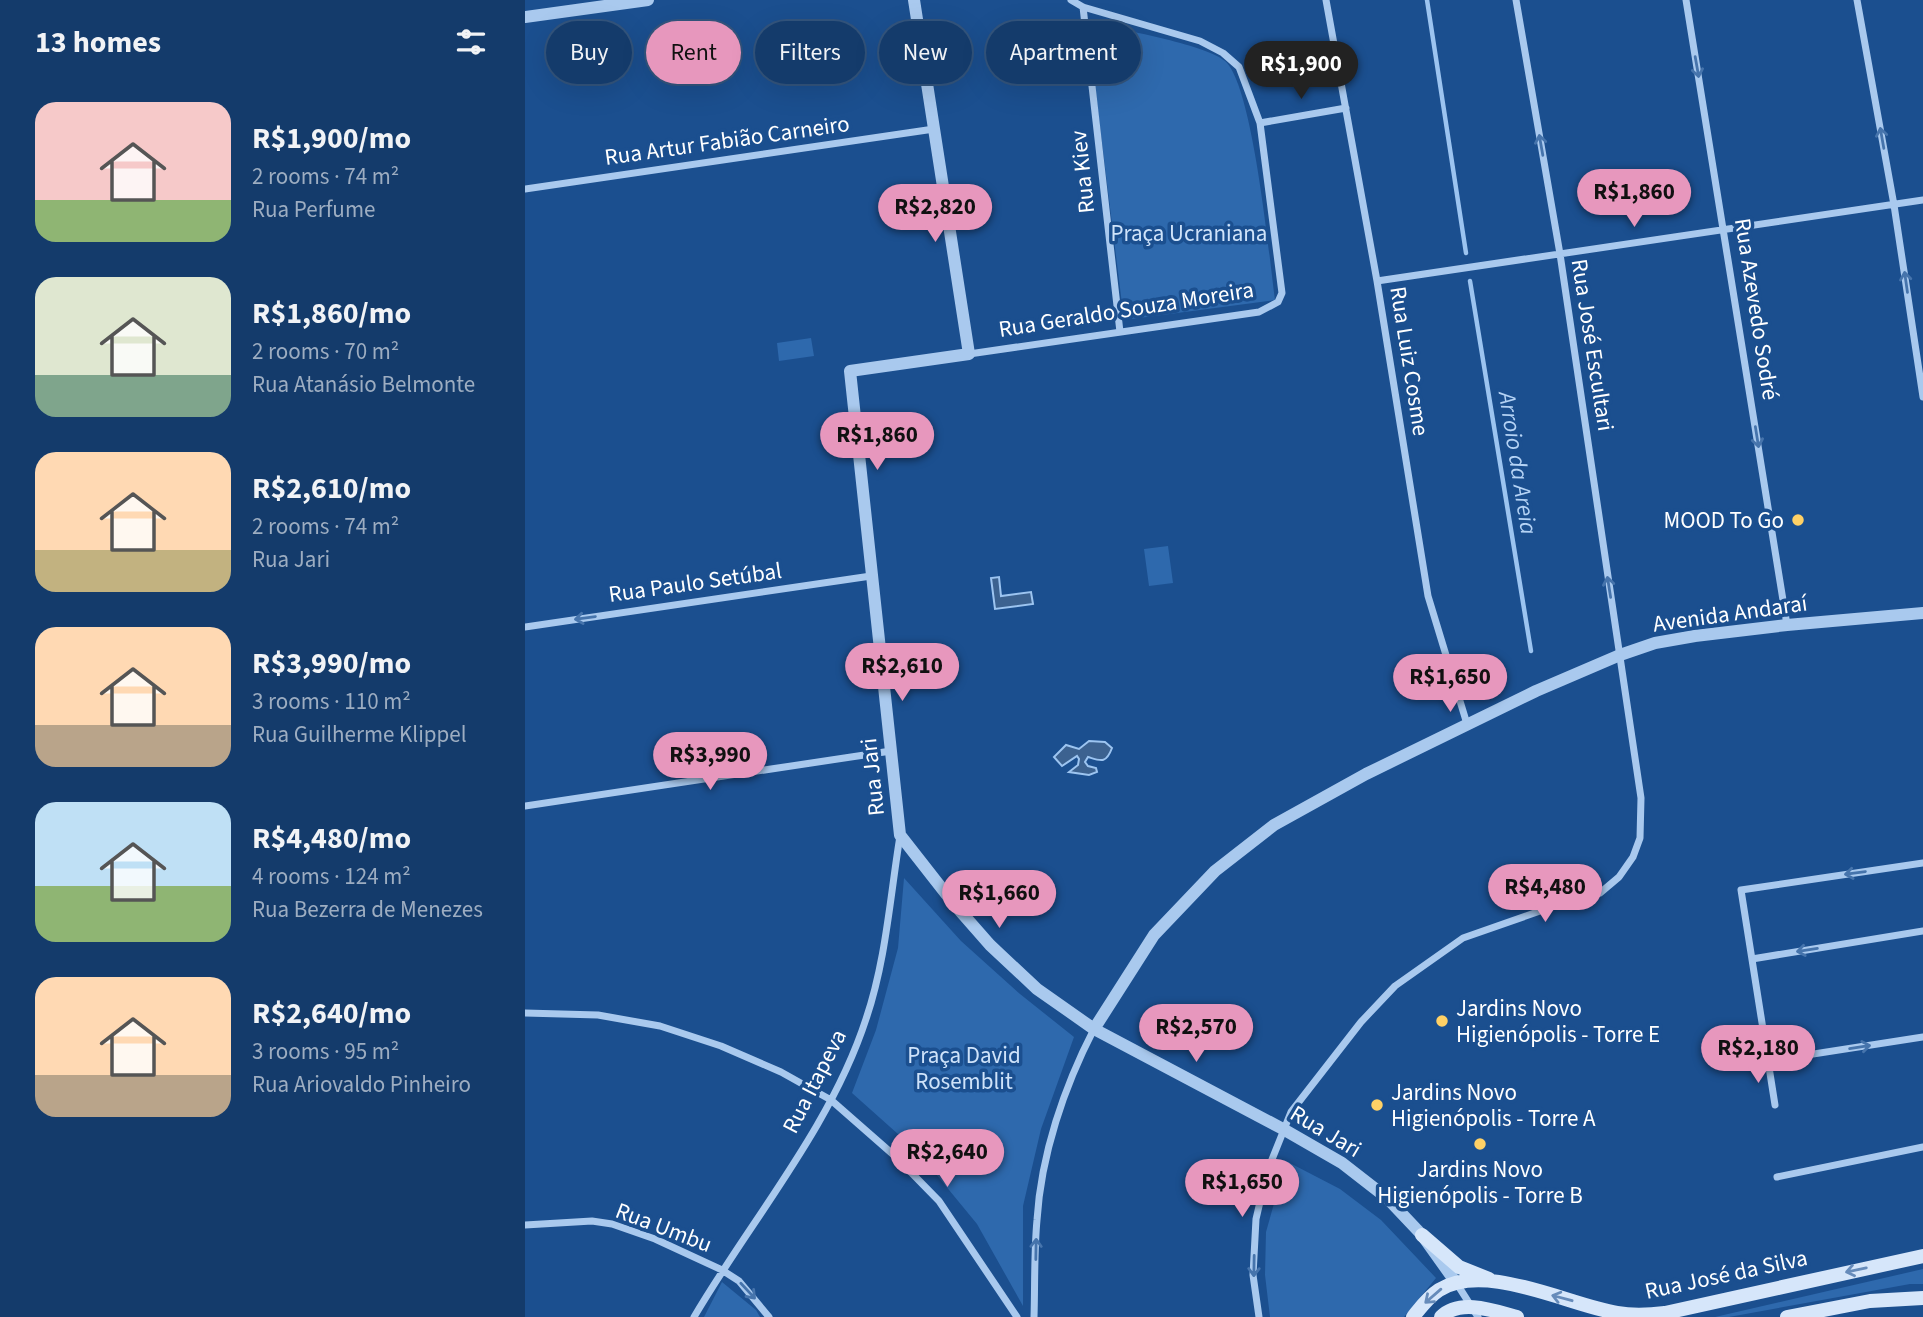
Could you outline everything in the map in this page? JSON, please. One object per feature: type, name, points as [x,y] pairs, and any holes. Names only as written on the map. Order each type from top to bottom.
[{"type":"main road","points":[[1422,1235],[1459,1267],[1490,1280]]},
{"type":"main road","name":"Rua José da Silva","points":[[1457,1284],[1490,1280],[1615,1313],[1641,1316],[1923,1256]]},
{"type":"main road","points":[[1413,1317],[1427,1300],[1441,1289],[1457,1284]]},
{"type":"main road","points":[[1787,1317],[1870,1301],[1923,1298]]},
{"type":"main road","points":[[1441,1317],[1452,1310],[1476,1312],[1483,1308],[1517,1317]]},
{"type":"street","points":[[525,17],[648,0]]},
{"type":"street","points":[[914,0],[969,354]]},
{"type":"street","name":"Rua Geraldo Souza Moreira","points":[[850,371],[1259,312],[1278,302],[1283,283],[1260,122],[1238,67],[1223,52],[1200,41],[1083,7],[1071,0]]},
{"type":"street","name":"Rua Luiz Cosme","points":[[1326,0],[1377,281],[1428,596],[1467,724]]},
{"type":"street","name":"Rua José Escultari","points":[[1259,1317],[1253,1275],[1256,1219],[1267,1172],[1291,1112],[1327,1064],[1395,986],[1464,938],[1599,893],[1619,877],[1633,857],[1640,838],[1641,798],[1560,254],[1516,0]]},
{"type":"street","name":"Rua Azevedo Sodré","points":[[1686,0],[1787,625]]},
{"type":"street","points":[[1857,0],[1894,205],[1923,397]]},
{"type":"street","name":"Rua Kiev","points":[[1083,7],[1120,332]]},
{"type":"street","points":[[1260,122],[1346,108]]},
{"type":"street","name":"Rua Artur Fabião Carneiro","points":[[525,189],[934,129]]},
{"type":"street","points":[[1377,281],[1923,200]]},
{"type":"street","name":"Rua Jari","points":[[850,371],[900,835],[945,894],[990,945],[1037,989],[1094,1029],[1342,1163],[1387,1198],[1422,1235],[1476,1312]]},
{"type":"street","name":"Rua Paulo Setúbal","points":[[525,627],[871,576]]},
{"type":"street","name":"Avenida Andaraí","points":[[1034,1317],[1037,1218],[1043,1173],[1070,1083],[1094,1029],[1154,935],[1216,871],[1274,825],[1366,774],[1467,724],[1619,655],[1655,643],[1787,625],[1923,612]]},
{"type":"street","points":[[525,806],[891,751]]},
{"type":"street","name":"Rua Itapeva","points":[[694,1317],[722,1270],[758,1220],[831,1100],[866,1020],[883,955],[900,835]]},
{"type":"street","points":[[1776,1105],[1740,894],[1744,888],[1923,863]]},
{"type":"street","points":[[1752,958],[1923,931]]},
{"type":"street","points":[[525,1013],[598,1015],[660,1026],[721,1046],[781,1072],[831,1100],[896,1157],[939,1201],[1017,1317]]},
{"type":"street","points":[[1768,1061],[1923,1037]]},
{"type":"street","points":[[1777,1177],[1923,1147]]},
{"type":"street","name":"Rua Umbu","points":[[525,1225],[573,1220],[612,1224],[655,1239],[722,1270],[749,1290],[769,1317]]},
{"type":"green space","name":"Praça Ucraniana","points":[[1141,33],[1215,55],[1225,61],[1235,76],[1252,136],[1275,300],[1124,320],[1095,84],[1141,84]]},
{"type":"green space","points":[[811,338],[814,356],[779,361],[777,343]]},
{"type":"green space","points":[[1168,546],[1173,583],[1149,586],[1144,549]]},
{"type":"green space","name":"Praça David Rosemblit","points":[[904,878],[961,941],[1020,994],[1074,1037],[1041,1129],[1023,1206],[1023,1306],[977,1224],[917,1151],[852,1093],[876,1030],[898,948]]},
{"type":"green space","points":[[1286,1161],[1340,1189],[1381,1220],[1436,1278],[1404,1317],[1270,1317],[1265,1275],[1266,1232]]},
{"type":"green space","points":[[1923,1269],[1923,1284],[1910,1284],[1729,1317],[1715,1317]]},
{"type":"green space","points":[[722,1282],[756,1310],[760,1317],[704,1317]]},
{"type":"shaded area","points":[[999,577],[1001,596],[1031,592],[1033,604],[995,609],[991,578]]},
{"type":"shaded area","points":[[1089,741],[1105,742],[1112,748],[1108,757],[1103,760],[1088,757],[1085,762],[1096,768],[1097,772],[1089,775],[1069,772],[1078,765],[1077,756],[1062,766],[1054,757],[1066,745],[1079,749]]},
{"type":"waterway","name":"Arroio da Areia","points":[[1427,0],[1466,253]]},
{"type":"waterway","name":"Arroio da Areia","points":[[1470,281],[1531,651]]},
{"type":"place","name":"MOOD To Go","points":[[1798,520]]},
{"type":"place","name":"Jardins Novo Higienópolis - Torre E","points":[[1442,1021]]},
{"type":"place","name":"Jardins Novo Higienópolis - Torre A","points":[[1377,1105]]},
{"type":"place","name":"Jardins Novo Higienópolis - Torre B","points":[[1480,1144]]}]
